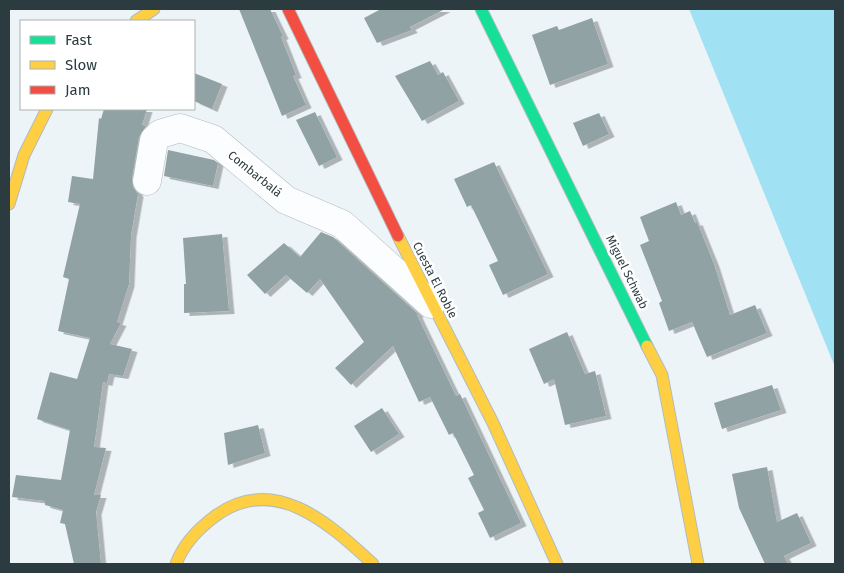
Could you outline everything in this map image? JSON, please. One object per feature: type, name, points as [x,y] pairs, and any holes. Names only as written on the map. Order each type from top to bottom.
[{"type":"main road","points":[[138,20],[154,9]]},
{"type":"main road","name":"Cuesta El Roble","points":[[288,9],[431,304],[493,423],[558,564]]},
{"type":"main road","name":"Miguel Schwab","points":[[481,9],[662,375],[698,564]]},
{"type":"main road","points":[[9,204],[13,182],[32,132],[46,110]]},
{"type":"main road","points":[[176,564],[192,537],[212,516],[232,505],[255,498],[274,498],[306,510],[338,531],[372,564]]},
{"type":"street","name":"Combarbalá","points":[[147,181],[154,140],[160,134],[180,128],[213,139],[286,200],[342,224],[431,304]]},
{"type":"shaded area","points":[[689,9],[835,9],[835,367]]},
{"type":"building","points":[[239,9],[270,9],[283,36],[281,37],[296,75],[293,76],[306,105],[282,116]]},
{"type":"building","points":[[381,9],[445,9],[410,27],[412,30],[377,43],[364,18]]},
{"type":"building","points":[[592,18],[608,64],[550,85],[532,35],[557,26],[559,30]]},
{"type":"building","points":[[430,61],[438,75],[443,72],[459,101],[422,121],[395,76]]},
{"type":"building","points":[[195,73],[222,84],[212,109],[195,101]]},
{"type":"building","points":[[104,110],[147,110],[142,125],[146,126],[139,137],[132,178],[133,187],[138,194],[131,235],[129,284],[117,322],[121,323],[110,344],[132,349],[123,376],[109,374],[107,383],[103,382],[94,447],[106,448],[94,495],[101,495],[96,512],[101,564],[74,564],[65,524],[60,523],[63,510],[45,505],[45,501],[12,497],[16,475],[61,480],[70,430],[37,419],[50,372],[77,379],[90,338],[58,331],[69,279],[63,277],[80,204],[68,202],[72,176],[93,179],[99,118],[101,119]]},
{"type":"building","points":[[315,112],[337,157],[319,166],[296,120]]},
{"type":"building","points":[[599,113],[609,134],[583,146],[573,123]]},
{"type":"building","points":[[168,150],[214,160],[218,163],[213,186],[164,176]]},
{"type":"building","points":[[494,162],[548,274],[503,295],[489,265],[498,261],[471,205],[467,207],[454,179]]},
{"type":"building","points":[[676,202],[681,215],[690,211],[695,223],[697,222],[714,264],[730,315],[755,305],[767,333],[707,357],[692,322],[669,331],[659,303],[662,301],[640,245],[649,241],[640,217]]},
{"type":"building","points":[[321,232],[333,237],[418,314],[456,396],[460,394],[521,523],[490,538],[478,513],[484,510],[468,478],[474,475],[453,433],[449,435],[430,397],[419,402],[393,346],[351,385],[335,368],[364,342],[320,279],[307,293],[286,275],[265,294],[247,275],[284,243],[300,257]]},
{"type":"building","points":[[222,234],[229,311],[184,313],[184,284],[186,284],[183,238]]},
{"type":"building","points":[[567,332],[585,374],[595,371],[606,416],[565,425],[554,379],[544,384],[529,349]]},
{"type":"building","points":[[772,385],[781,410],[722,429],[714,403]]},
{"type":"building","points":[[382,408],[399,434],[371,452],[354,426]]},
{"type":"building","points":[[258,425],[265,453],[228,465],[224,433]]},
{"type":"building","points":[[767,467],[777,522],[797,513],[811,543],[784,556],[788,564],[765,564],[739,508],[732,474]]},
{"type":"traffic: fast","points":[[481,9],[647,346]]},
{"type":"traffic: slow","points":[[138,20],[154,9]]},
{"type":"traffic: slow","points":[[9,204],[24,155],[46,110]]},
{"type":"traffic: slow","points":[[398,236],[493,423],[557,564]]},
{"type":"traffic: slow","points":[[647,346],[662,375],[698,564]]},
{"type":"traffic: slow","points":[[176,564],[187,544],[214,517],[236,504],[258,500],[279,501],[299,508],[319,519],[373,564]]},
{"type":"traffic: jam","points":[[288,9],[398,236]]}]
